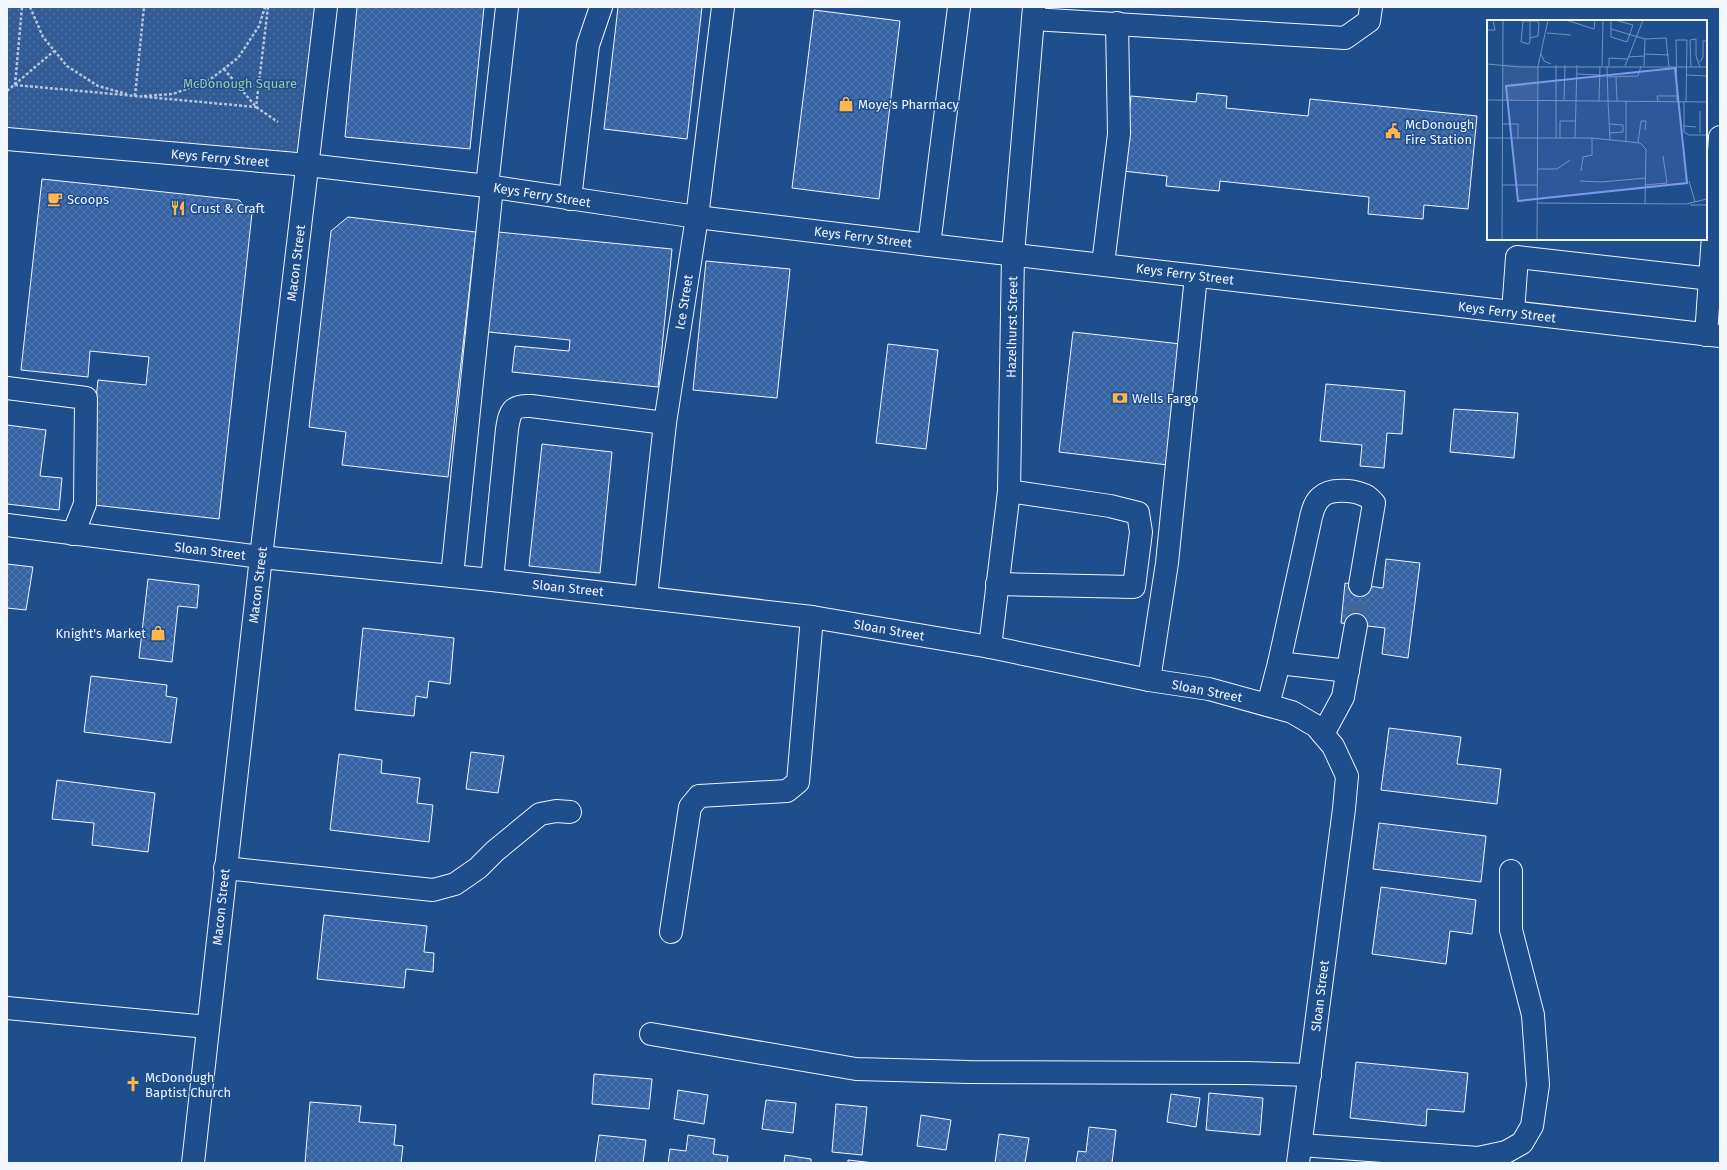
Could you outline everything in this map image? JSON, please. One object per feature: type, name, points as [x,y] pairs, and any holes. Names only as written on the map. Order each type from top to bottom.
[{"type":"street","name":"Macon Street","points":[[193,1163],[225,868],[326,7]]},
{"type":"street","points":[[452,576],[507,7]]},
{"type":"street","points":[[570,199],[588,45],[602,7]]},
{"type":"street","name":"Ice Street","points":[[646,597],[665,422],[697,217],[723,7]]},
{"type":"street","points":[[929,245],[959,7]]},
{"type":"street","points":[[1033,13],[1117,23],[1344,38],[1369,21],[1371,7]]},
{"type":"street","name":"Hazelhurst Street","points":[[990,647],[1009,491],[1013,254],[1033,13]]},
{"type":"street","points":[[1103,264],[1119,134],[1117,23]]},
{"type":"street","points":[[1713,336],[1711,279],[1720,137]]},
{"type":"street","name":"Keys Ferry Street","points":[[7,139],[308,165],[490,187],[697,217],[1713,336]]},
{"type":"street","points":[[1514,312],[1517,257],[1711,279]]},
{"type":"street","points":[[1149,680],[1167,563],[1196,276]]},
{"type":"street","points":[[7,388],[86,398],[85,504],[73,534]]},
{"type":"street","points":[[492,580],[507,429],[509,416],[514,409],[531,406],[665,422]]},
{"type":"street","points":[[997,584],[1134,587],[1141,532],[1138,513],[1110,506],[1009,491]]},
{"type":"street","points":[[1268,705],[1279,663],[1311,517],[1315,505],[1322,496],[1337,491],[1366,495],[1374,503],[1360,585]]},
{"type":"street","name":"Sloan Street","points":[[7,525],[261,557],[492,580],[812,617],[990,647],[1149,680],[1210,689],[1292,712],[1316,726],[1323,734],[1333,746],[1347,776],[1299,1154]]},
{"type":"street","points":[[671,932],[690,807],[698,796],[787,792],[798,782],[812,617]]},
{"type":"street","points":[[1323,734],[1344,698],[1356,625]]},
{"type":"street","points":[[1279,663],[1348,671]]},
{"type":"street","points":[[225,868],[432,890],[455,884],[478,868],[494,851],[540,814],[556,811],[570,812]]},
{"type":"street","points":[[1299,1154],[1478,1158],[1506,1152],[1522,1144],[1532,1126],[1538,1085],[1533,1015],[1511,930],[1511,871]]},
{"type":"street","points":[[7,1008],[208,1027]]},
{"type":"street","points":[[651,1034],[856,1070],[1246,1073],[1310,1075]]},
{"type":"path","points":[[15,85],[22,7]]},
{"type":"path","points":[[30,7],[43,37],[67,66],[98,86],[135,96],[173,94],[208,81],[238,58],[259,26],[267,7]]},
{"type":"path","points":[[135,96],[144,7]]},
{"type":"path","points":[[256,107],[267,7]]},
{"type":"path","points":[[7,91],[54,51]]},
{"type":"path","points":[[224,69],[256,107],[278,122]]},
{"type":"path","points":[[15,85],[256,107]]},
{"type":"green space","name":"McDonough Square","points":[[7,7],[326,7],[308,165],[7,139]]},
{"type":"building","points":[[357,7],[484,7],[470,149],[345,137]]},
{"type":"building","points":[[618,7],[702,7],[687,139],[604,129]]},
{"type":"building","name":"Moye's Pharmacy","points":[[814,10],[900,21],[879,199],[792,188]]},
{"type":"building","points":[[1197,93],[1227,96],[1226,108],[1308,116],[1310,99],[1477,116],[1468,209],[1424,205],[1423,219],[1368,214],[1369,197],[1220,181],[1219,191],[1166,186],[1167,176],[1123,171],[1131,96],[1196,102]]},
{"type":"building","points":[[42,179],[239,200],[252,213],[219,519],[85,504],[98,380],[146,385],[149,357],[90,351],[88,377],[21,370]]},
{"type":"building","points":[[348,217],[476,232],[448,477],[342,465],[346,432],[309,427],[331,231]]},
{"type":"building","points":[[498,232],[672,249],[658,387],[512,372],[515,346],[569,351],[570,340],[488,332]]},
{"type":"building","points":[[706,261],[790,269],[777,398],[693,390]]},
{"type":"building","name":"Wells Fargo","points":[[1073,332],[1181,344],[1168,465],[1059,452]]},
{"type":"building","points":[[888,344],[938,350],[926,449],[876,443]]},
{"type":"building","points":[[1326,384],[1405,391],[1402,434],[1387,433],[1384,468],[1360,466],[1362,445],[1320,441]]},
{"type":"building","points":[[1454,409],[1518,413],[1514,458],[1450,452]]},
{"type":"building","points":[[7,425],[46,430],[40,476],[62,478],[59,510],[7,504]]},
{"type":"building","points":[[542,444],[612,452],[600,573],[529,566]]},
{"type":"building","points":[[1386,559],[1420,563],[1408,658],[1382,654],[1385,628],[1341,623],[1345,583],[1383,588]]},
{"type":"building","points":[[7,564],[33,567],[26,610],[7,608]]},
{"type":"building","name":"Knight's Market","points":[[148,579],[199,585],[197,608],[178,606],[172,662],[139,658]]},
{"type":"building","points":[[363,628],[454,638],[450,684],[429,681],[427,698],[416,696],[414,716],[355,710]]},
{"type":"building","points":[[91,676],[167,685],[166,696],[177,698],[171,743],[84,732]]},
{"type":"building","points":[[1389,728],[1461,737],[1457,764],[1501,769],[1497,804],[1381,790]]},
{"type":"building","points":[[471,752],[504,756],[498,793],[466,789]]},
{"type":"building","points":[[339,754],[382,760],[381,773],[420,778],[417,803],[433,805],[429,842],[330,830]]},
{"type":"building","points":[[57,780],[155,793],[148,852],[92,845],[94,823],[52,819]]},
{"type":"building","points":[[1379,823],[1486,836],[1481,882],[1373,869]]},
{"type":"building","points":[[1381,887],[1476,900],[1472,934],[1450,931],[1446,964],[1372,954]]},
{"type":"building","points":[[324,915],[427,926],[424,952],[434,953],[433,972],[406,969],[404,988],[317,979]]},
{"type":"building","points":[[1356,1062],[1468,1073],[1464,1112],[1427,1109],[1426,1126],[1350,1118]]},
{"type":"building","points":[[594,1074],[652,1079],[649,1109],[592,1104]]},
{"type":"building","points":[[678,1090],[708,1095],[704,1124],[674,1119]]},
{"type":"building","points":[[1209,1093],[1263,1098],[1260,1135],[1206,1130]]},
{"type":"building","points":[[1171,1094],[1200,1098],[1196,1127],[1167,1122]]},
{"type":"building","points":[[766,1100],[796,1103],[793,1133],[762,1129]]},
{"type":"building","points":[[310,1102],[361,1106],[359,1122],[396,1125],[394,1145],[403,1146],[401,1163],[305,1163]]},
{"type":"building","points":[[836,1104],[867,1107],[862,1155],[832,1152]]},
{"type":"building","points":[[921,1115],[951,1120],[946,1150],[917,1146]]},
{"type":"building","points":[[1089,1127],[1116,1130],[1112,1163],[1076,1163],[1078,1151],[1086,1152]]},
{"type":"building","points":[[999,1134],[1029,1138],[1025,1163],[995,1163]]},
{"type":"building","points":[[599,1135],[646,1140],[643,1163],[595,1163]]},
{"type":"building","points":[[688,1135],[715,1139],[713,1154],[728,1156],[727,1163],[668,1163],[670,1149],[686,1151]]},
{"type":"building","points":[[785,1155],[811,1159],[811,1163],[784,1163]]},
{"type":"building","points":[[848,1160],[874,1163],[848,1163]]},
{"type":"tunnel","points":[[1356,625],[1360,585]]},
{"type":"place","name":"Moye's Pharmacy","points":[[846,104]]},
{"type":"place","name":"McDonough Fire Station","points":[[1393,131]]},
{"type":"place","name":"Scoops","points":[[55,199]]},
{"type":"place","name":"Crust & Craft","points":[[178,208]]},
{"type":"place","name":"Wells Fargo","points":[[1120,398]]},
{"type":"place","name":"Knight's Market","points":[[158,633]]},
{"type":"place","name":"McDonough Baptist Church","points":[[133,1084]]}]
